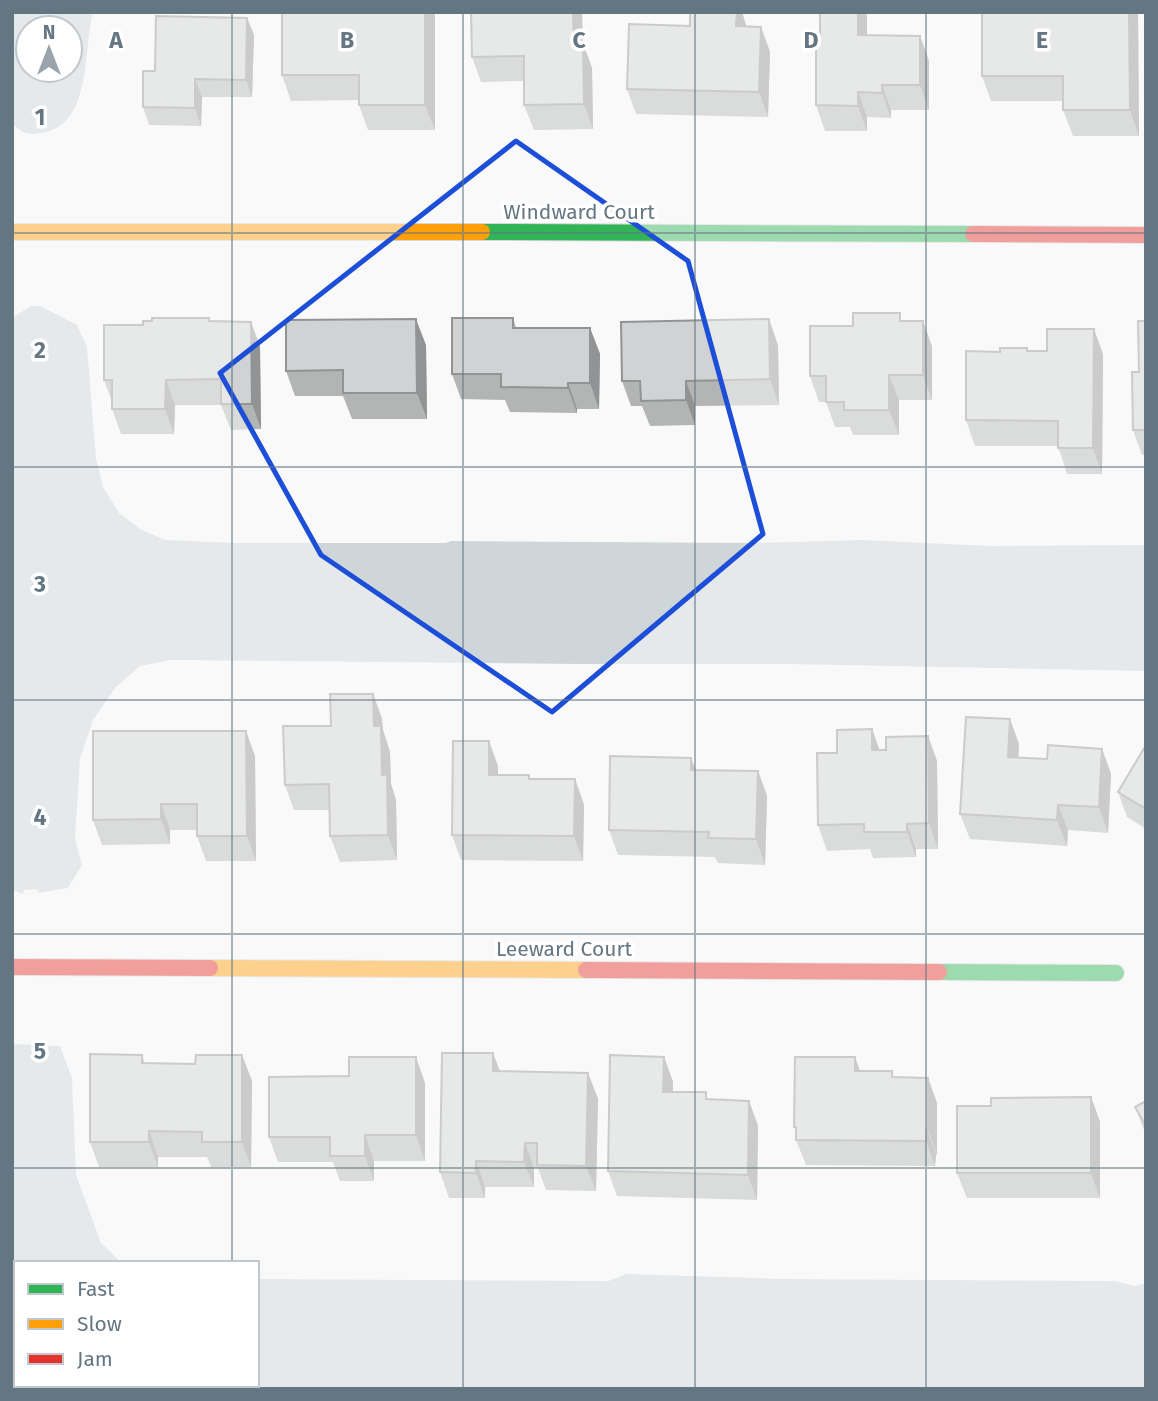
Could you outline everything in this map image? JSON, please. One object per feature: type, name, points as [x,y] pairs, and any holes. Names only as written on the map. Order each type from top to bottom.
[{"type":"street","name":"Windward Court","points":[[12,232],[1146,235]]},
{"type":"street","name":"Leeward Court","points":[[12,967],[1116,973]]},
{"type":"highlighted area","points":[[516,141],[688,261],[763,534],[552,712],[321,555],[220,373]]},
{"type":"shaded area","points":[[12,12],[93,12],[84,78],[84,14],[14,14],[14,84],[83,84],[74,110],[65,122],[43,133],[21,131],[12,124]]},
{"type":"shaded area","points":[[31,306],[40,306],[77,325],[87,347],[96,458],[103,487],[119,513],[140,529],[165,540],[236,543],[750,543],[862,540],[991,546],[1146,545],[1146,671],[789,664],[171,660],[140,666],[116,687],[93,720],[80,759],[75,839],[82,865],[68,888],[39,893],[36,889],[24,890],[23,894],[12,890],[12,318]]},
{"type":"shaded area","points":[[12,1044],[60,1046],[72,1078],[76,1175],[101,1243],[120,1261],[14,1261],[14,1387],[259,1387],[259,1279],[608,1281],[627,1274],[784,1279],[1114,1281],[1135,1286],[1146,1283],[1146,1389],[12,1389]]},
{"type":"building","points":[[282,12],[425,12],[425,105],[359,105],[359,75],[282,75]]},
{"type":"building","points":[[471,12],[573,12],[574,43],[583,43],[584,104],[524,105],[524,56],[472,57]]},
{"type":"building","points":[[690,12],[737,12],[736,26],[761,27],[759,92],[627,89],[629,24],[690,26]]},
{"type":"building","points":[[820,12],[858,12],[858,35],[920,36],[920,85],[882,85],[882,93],[858,92],[858,106],[816,105],[816,35],[820,35]]},
{"type":"building","points":[[982,12],[1129,12],[1130,110],[1063,110],[1063,76],[982,76]]},
{"type":"building","points":[[156,16],[247,18],[246,80],[195,79],[195,108],[143,107],[143,71],[155,71]]},
{"type":"building","points":[[853,313],[900,313],[900,321],[923,321],[923,375],[889,375],[889,410],[844,410],[844,402],[826,402],[826,376],[810,376],[810,326],[853,326]]},
{"type":"building","points":[[152,318],[209,318],[209,321],[251,322],[252,404],[221,404],[221,379],[166,380],[165,409],[112,409],[112,380],[104,380],[104,325],[143,325],[143,321],[152,321]]},
{"type":"building","points":[[452,318],[513,318],[513,328],[590,328],[590,383],[568,383],[568,388],[501,387],[501,374],[452,374]]},
{"type":"building","points":[[416,319],[417,393],[343,393],[343,370],[286,371],[286,320]]},
{"type":"building","points":[[769,319],[770,379],[686,381],[686,400],[641,401],[640,381],[622,381],[621,322]]},
{"type":"building","points":[[1138,321],[1146,321],[1146,430],[1133,430],[1132,372],[1139,372]]},
{"type":"building","points":[[1047,329],[1094,329],[1093,448],[1058,448],[1058,421],[966,420],[966,351],[1000,352],[1000,348],[1027,348],[1027,351],[1047,351]]},
{"type":"building","points":[[330,694],[373,694],[374,726],[381,726],[382,775],[387,774],[388,835],[330,836],[329,784],[285,785],[283,726],[331,726]]},
{"type":"building","points":[[966,717],[1010,719],[1008,757],[1047,759],[1048,745],[1102,749],[1099,807],[1058,805],[1057,820],[960,814]]},
{"type":"building","points":[[872,729],[872,750],[886,750],[886,737],[928,736],[929,823],[907,824],[907,832],[864,832],[864,824],[818,825],[817,753],[837,753],[837,730]]},
{"type":"building","points":[[93,731],[246,731],[247,836],[197,836],[197,804],[161,804],[161,819],[93,820]]},
{"type":"building","points":[[453,741],[489,741],[489,775],[529,775],[529,779],[575,779],[574,836],[452,835]]},
{"type":"building","points":[[1146,745],[1146,809],[1118,792]]},
{"type":"building","points":[[610,756],[691,758],[691,770],[758,771],[756,839],[708,838],[709,832],[609,830]]},
{"type":"building","points":[[442,1053],[493,1053],[493,1071],[588,1073],[586,1166],[537,1165],[537,1143],[525,1143],[524,1162],[476,1161],[476,1173],[440,1172]]},
{"type":"building","points":[[90,1054],[142,1055],[142,1063],[195,1064],[196,1055],[242,1055],[242,1142],[202,1142],[202,1132],[149,1131],[149,1142],[90,1142]]},
{"type":"building","points":[[610,1055],[664,1057],[663,1092],[706,1092],[706,1099],[749,1101],[748,1175],[608,1171]]},
{"type":"building","points":[[349,1057],[416,1057],[416,1135],[365,1135],[365,1156],[330,1156],[330,1137],[269,1137],[269,1077],[349,1076]]},
{"type":"building","points":[[795,1057],[855,1057],[855,1071],[892,1071],[892,1077],[928,1078],[926,1141],[796,1140]]},
{"type":"building","points":[[1091,1097],[1091,1173],[957,1173],[957,1106],[991,1106],[991,1098]]},
{"type":"building","points":[[1146,1101],[1146,1126],[1135,1107]]},
{"type":"traffic: fast","points":[[482,232],[973,234]]},
{"type":"traffic: fast","points":[[939,972],[1116,973]]},
{"type":"traffic: slow","points":[[12,232],[482,232]]},
{"type":"traffic: slow","points":[[210,968],[586,970]]},
{"type":"traffic: jam","points":[[973,234],[1146,235]]},
{"type":"traffic: jam","points":[[12,967],[210,968]]},
{"type":"traffic: jam","points":[[586,970],[939,972]]}]
